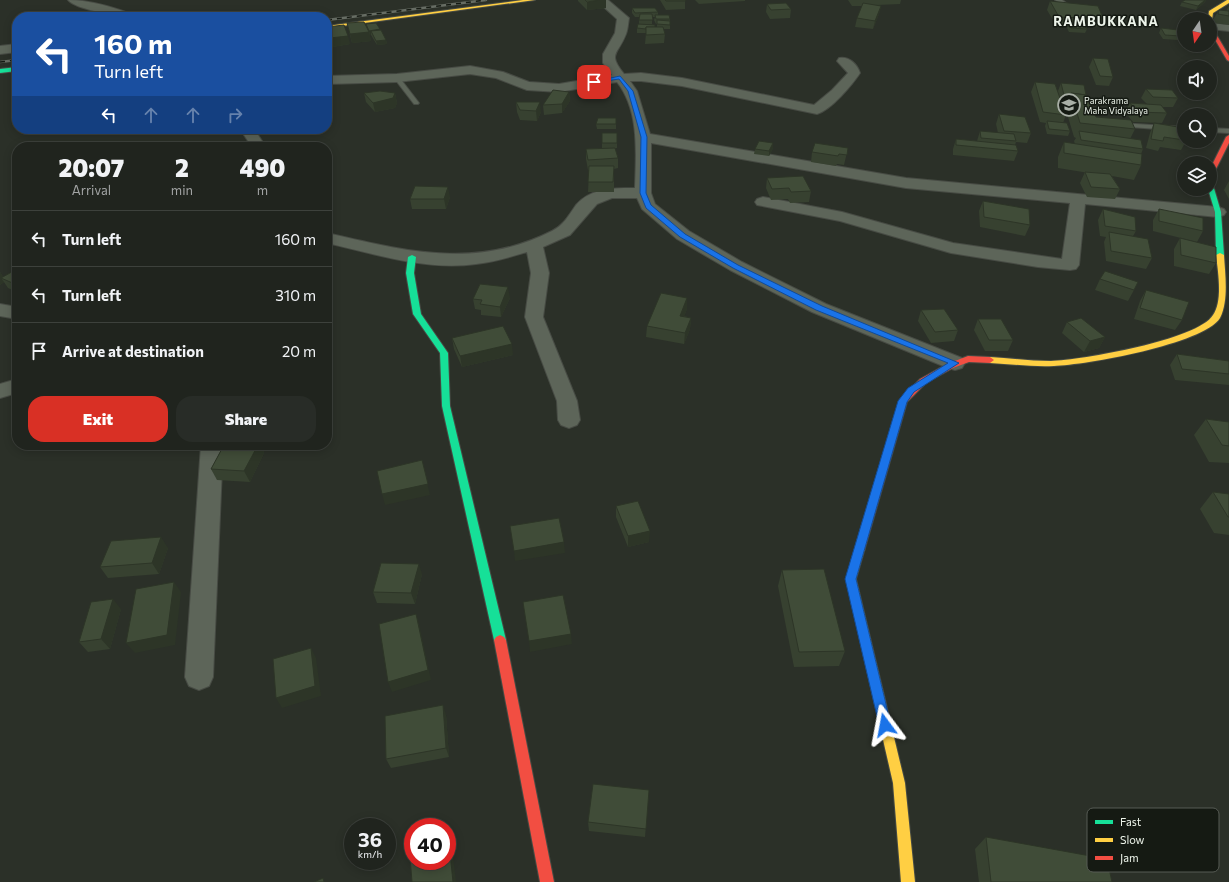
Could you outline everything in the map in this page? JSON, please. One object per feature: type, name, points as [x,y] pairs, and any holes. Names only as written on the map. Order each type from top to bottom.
[{"type":"street","points":[[73,0],[84,6],[107,8],[117,12]]},
{"type":"street","points":[[332,27],[533,0]]},
{"type":"street","points":[[601,0],[624,18],[621,33],[609,54],[609,63],[631,91],[644,137],[643,193],[648,206],[683,235],[736,266],[819,308],[954,363]]},
{"type":"street","points":[[1211,12],[1229,1]]},
{"type":"street","points":[[1217,27],[1229,28]]},
{"type":"street","points":[[1217,39],[1229,60]]},
{"type":"street","points":[[0,50],[12,49]]},
{"type":"street","points":[[332,80],[397,78],[470,70],[499,75],[527,86],[559,88],[620,77],[641,77],[682,82],[818,110],[837,93],[854,73],[852,68],[843,61]]},
{"type":"street","points":[[0,71],[12,70]]},
{"type":"street","points":[[644,137],[892,181],[1223,213]]},
{"type":"street","points":[[1217,161],[1229,137]]},
{"type":"street","points":[[332,239],[412,257],[450,261],[481,260],[503,255],[534,244],[564,230],[586,204],[598,196],[643,193]]},
{"type":"street","points":[[908,882],[899,783],[851,579],[902,401],[911,390],[954,363],[968,359],[1059,363],[1130,352],[1198,331],[1216,318],[1222,299],[1223,213],[1215,196]]},
{"type":"street","points":[[763,202],[842,217],[950,248],[1038,262],[1070,265],[1078,200]]},
{"type":"street","points":[[534,244],[540,273],[534,317],[567,401],[569,420]]},
{"type":"street","points":[[412,257],[410,273],[418,314],[444,353],[446,406],[500,639],[548,882]]},
{"type":"street","points":[[0,310],[12,312]]},
{"type":"street","points":[[0,391],[12,387]]},
{"type":"street","points":[[199,677],[212,450]]},
{"type":"lane","points":[[1058,0],[1069,7]]},
{"type":"lane","points":[[397,78],[416,103]]},
{"type":"lane","points":[[1111,124],[1177,128]]},
{"type":"lane","points":[[1217,130],[1229,131]]},
{"type":"building","points":[[585,0],[600,0],[587,2]]},
{"type":"building","points":[[665,0],[685,0],[686,1],[666,1]]},
{"type":"building","points":[[1185,0],[1205,0],[1198,6],[1182,2]]},
{"type":"building","points":[[1050,1],[1098,6],[1103,18],[1059,17]]},
{"type":"building","points":[[786,3],[791,9],[771,10],[767,4]]},
{"type":"building","points":[[863,3],[881,6],[875,21],[857,18]]},
{"type":"building","points":[[632,8],[655,8],[658,12],[635,13]]},
{"type":"building","points":[[1219,10],[1229,11],[1229,16],[1218,14]]},
{"type":"building","points":[[640,14],[652,14],[653,20],[639,20]]},
{"type":"building","points":[[655,15],[669,15],[670,19],[656,19]]},
{"type":"building","points":[[657,20],[670,21],[670,25],[657,24]]},
{"type":"building","points":[[364,22],[369,32],[350,34],[347,23]]},
{"type":"building","points":[[376,23],[380,29],[369,31],[366,24]]},
{"type":"building","points":[[638,24],[655,25],[655,27],[646,27],[646,29],[637,28]]},
{"type":"building","points":[[1069,24],[1084,25],[1087,29],[1071,28]]},
{"type":"building","points":[[344,25],[348,36],[332,38],[332,26]]},
{"type":"building","points":[[646,27],[663,27],[665,34],[646,35]]},
{"type":"building","points":[[1161,28],[1177,30],[1177,36],[1165,35]]},
{"type":"building","points":[[381,30],[386,40],[376,41],[371,31]]},
{"type":"building","points":[[1093,58],[1108,59],[1113,77],[1100,76]]},
{"type":"building","points":[[1035,82],[1055,84],[1066,115],[1043,112]]},
{"type":"building","points":[[1061,83],[1084,85],[1086,95],[1071,93],[1070,95],[1064,95]]},
{"type":"building","points":[[1146,89],[1172,90],[1177,98],[1153,97]]},
{"type":"building","points":[[553,90],[569,92],[562,104],[543,105]]},
{"type":"building","points":[[380,91],[395,93],[393,98],[373,103],[364,93]]},
{"type":"building","points":[[1071,93],[1086,95],[1096,117],[1131,120],[1135,129],[1080,123]]},
{"type":"building","points":[[516,102],[540,102],[536,111],[520,110]]},
{"type":"building","points":[[1130,103],[1161,105],[1167,113],[1137,112]]},
{"type":"building","points":[[999,114],[1025,117],[1031,133],[1004,131]]},
{"type":"building","points":[[598,118],[616,118],[616,124],[596,124]]},
{"type":"building","points":[[1047,121],[1067,123],[1070,131],[1049,129]]},
{"type":"building","points":[[1154,123],[1177,127],[1177,139],[1164,137],[1163,141],[1151,139]]},
{"type":"building","points":[[980,131],[1014,134],[1016,141],[981,138]]},
{"type":"building","points":[[1079,131],[1141,140],[1143,149],[1081,140]]},
{"type":"building","points":[[602,133],[617,133],[617,143],[602,143]]},
{"type":"building","points":[[956,139],[1016,145],[1018,151],[956,145]]},
{"type":"building","points":[[759,141],[773,143],[769,151],[755,149]]},
{"type":"building","points":[[1064,142],[1142,154],[1141,165],[1064,153]]},
{"type":"building","points":[[815,143],[848,148],[847,155],[839,154],[838,156],[812,152]]},
{"type":"building","points":[[615,148],[618,158],[588,160],[586,149]]},
{"type":"building","points":[[589,166],[614,166],[613,182],[588,182]]},
{"type":"building","points":[[1085,172],[1110,174],[1120,189],[1091,187]]},
{"type":"building","points":[[803,176],[811,191],[791,192],[789,188],[772,189],[767,178]]},
{"type":"building","points":[[415,186],[448,187],[444,199],[410,199]]},
{"type":"building","points":[[983,201],[1029,209],[1030,225],[984,217]]},
{"type":"building","points":[[1103,209],[1135,217],[1136,231],[1105,226]]},
{"type":"building","points":[[1159,209],[1203,218],[1203,231],[1159,221]]},
{"type":"building","points":[[1109,232],[1148,239],[1152,258],[1111,251]]},
{"type":"building","points":[[1180,238],[1216,247],[1216,263],[1181,255]]},
{"type":"building","points":[[1105,271],[1138,282],[1134,290],[1100,279]]},
{"type":"building","points":[[12,272],[12,283],[1,278]]},
{"type":"building","points":[[480,284],[508,287],[500,307],[480,304],[482,300],[473,299]]},
{"type":"building","points":[[1146,290],[1189,302],[1182,320],[1140,308]]},
{"type":"building","points":[[661,293],[687,298],[680,316],[691,318],[685,333],[647,326]]},
{"type":"building","points":[[944,309],[958,330],[935,332],[921,310]]},
{"type":"building","points":[[1081,318],[1105,337],[1090,341],[1067,322]]},
{"type":"building","points":[[978,319],[1001,319],[1013,340],[989,340]]},
{"type":"building","points":[[503,326],[512,344],[460,356],[452,338]]},
{"type":"building","points":[[1177,354],[1229,361],[1229,374],[1182,369]]},
{"type":"building","points":[[1206,419],[1229,422],[1229,446],[1222,445]]},
{"type":"building","points":[[221,450],[255,450],[244,471],[211,469]]},
{"type":"building","points":[[422,460],[428,484],[382,494],[377,471]]},
{"type":"building","points":[[1213,492],[1229,494],[1229,517],[1228,517]]},
{"type":"building","points":[[638,501],[650,531],[628,536],[616,506]]},
{"type":"building","points":[[559,518],[564,542],[514,551],[510,526]]},
{"type":"building","points":[[161,537],[152,563],[100,567],[111,541]]},
{"type":"building","points":[[381,563],[419,564],[411,593],[373,592]]},
{"type":"building","points":[[824,569],[845,651],[799,652],[782,570]]},
{"type":"building","points":[[174,582],[167,635],[126,643],[136,589]]},
{"type":"building","points":[[563,595],[571,634],[529,641],[523,602]]},
{"type":"building","points":[[113,599],[101,639],[79,642],[91,602]]},
{"type":"building","points":[[416,614],[428,670],[388,682],[379,624]]},
{"type":"building","points":[[311,648],[315,686],[276,698],[273,659]]},
{"type":"building","points":[[443,705],[446,748],[386,759],[385,716]]},
{"type":"building","points":[[593,784],[649,790],[646,829],[588,822]]},
{"type":"building","points":[[986,837],[1087,855],[1087,872],[1110,872],[1112,882],[991,882]]},
{"type":"building","points":[[411,870],[452,870],[453,882],[412,882]]},
{"type":"building","points":[[323,878],[324,882],[314,882]]},
{"type":"railway","points":[[332,19],[486,0]]},
{"type":"railway","points":[[0,62],[12,61]]},
{"type":"traffic: fast","points":[[0,71],[12,70]]},
{"type":"traffic: fast","points":[[1213,196],[1218,212],[1220,255]]},
{"type":"traffic: fast","points":[[412,257],[410,273],[417,314],[444,353],[446,406],[500,640]]},
{"type":"traffic: slow","points":[[332,26],[533,0]]},
{"type":"traffic: slow","points":[[1211,12],[1229,1]]},
{"type":"traffic: slow","points":[[990,360],[1043,364],[1060,363],[1118,354],[1167,342],[1189,334],[1206,326],[1216,318],[1219,312],[1222,296],[1220,255]]},
{"type":"traffic: slow","points":[[860,548],[851,579],[899,783],[908,882]]},
{"type":"traffic: jam","points":[[1217,39],[1229,60]]},
{"type":"traffic: jam","points":[[1217,161],[1229,137]]},
{"type":"traffic: jam","points":[[860,548],[903,401],[923,381],[950,366],[968,359],[990,360]]},
{"type":"traffic: jam","points":[[500,640],[547,882]]},
{"type":"place","name":"Parakrama Maha Vidyalaya","points":[[1069,105]]},
{"type":"district","name":"RAMBUKKANA","points":[[1106,21]]},
{"type":"route","points":[[594,82],[620,77],[631,91],[644,137],[643,193],[648,206],[683,235],[736,266],[819,308],[954,363],[911,390],[902,401],[851,579],[885,725]]}]
